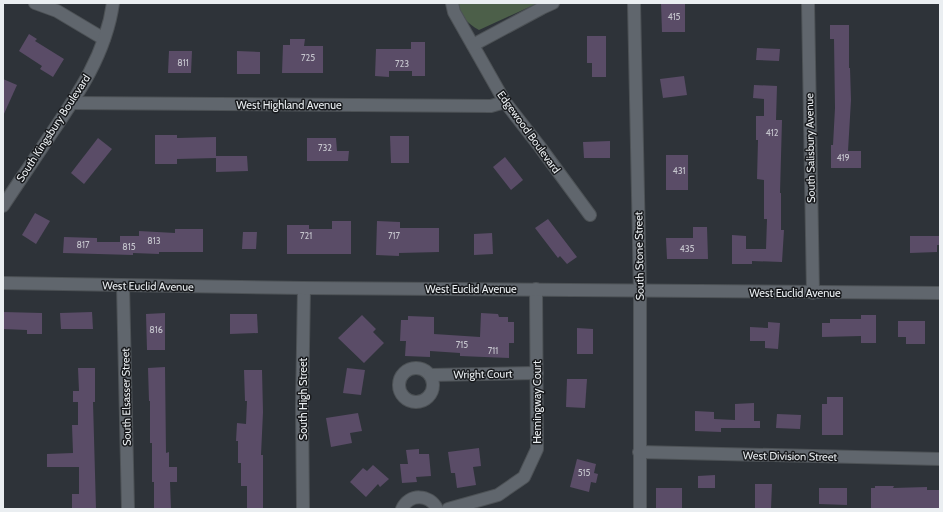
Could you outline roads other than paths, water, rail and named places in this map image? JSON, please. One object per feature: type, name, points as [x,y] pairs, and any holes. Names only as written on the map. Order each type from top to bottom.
[{"type":"street","points":[[35,3],[57,11],[104,39]]},
{"type":"street","name":"South Kingsbury Boulevard","points":[[3,206],[72,103],[95,62],[104,39],[112,3]]},
{"type":"street","name":"Edgewood Boulevard","points":[[452,3],[454,12],[505,102],[590,215]]},
{"type":"street","points":[[473,45],[553,3]]},
{"type":"street","name":"South Stone Street","points":[[634,3],[640,292],[640,509]]},
{"type":"street","name":"South Salisbury Avenue","points":[[808,3],[813,293]]},
{"type":"street","name":"West Highland Avenue","points":[[72,103],[491,106],[505,102]]},
{"type":"street","name":"West Euclid Avenue","points":[[3,283],[304,288],[536,289],[640,292],[940,293]]},
{"type":"street","name":"South Elsasser Street","points":[[123,285],[128,509]]},
{"type":"street","name":"South High Street","points":[[303,509],[302,406],[304,288]]},
{"type":"street","name":"Hemingway Court","points":[[448,509],[498,495],[524,477],[537,449],[536,289]]},
{"type":"street","name":"Wright Court","points":[[430,375],[537,373]]},
{"type":"street","name":"West Division Street","points":[[640,452],[940,459]]},
{"type":"street","points":[[402,509],[408,501],[420,497],[432,501],[437,509]]}]
